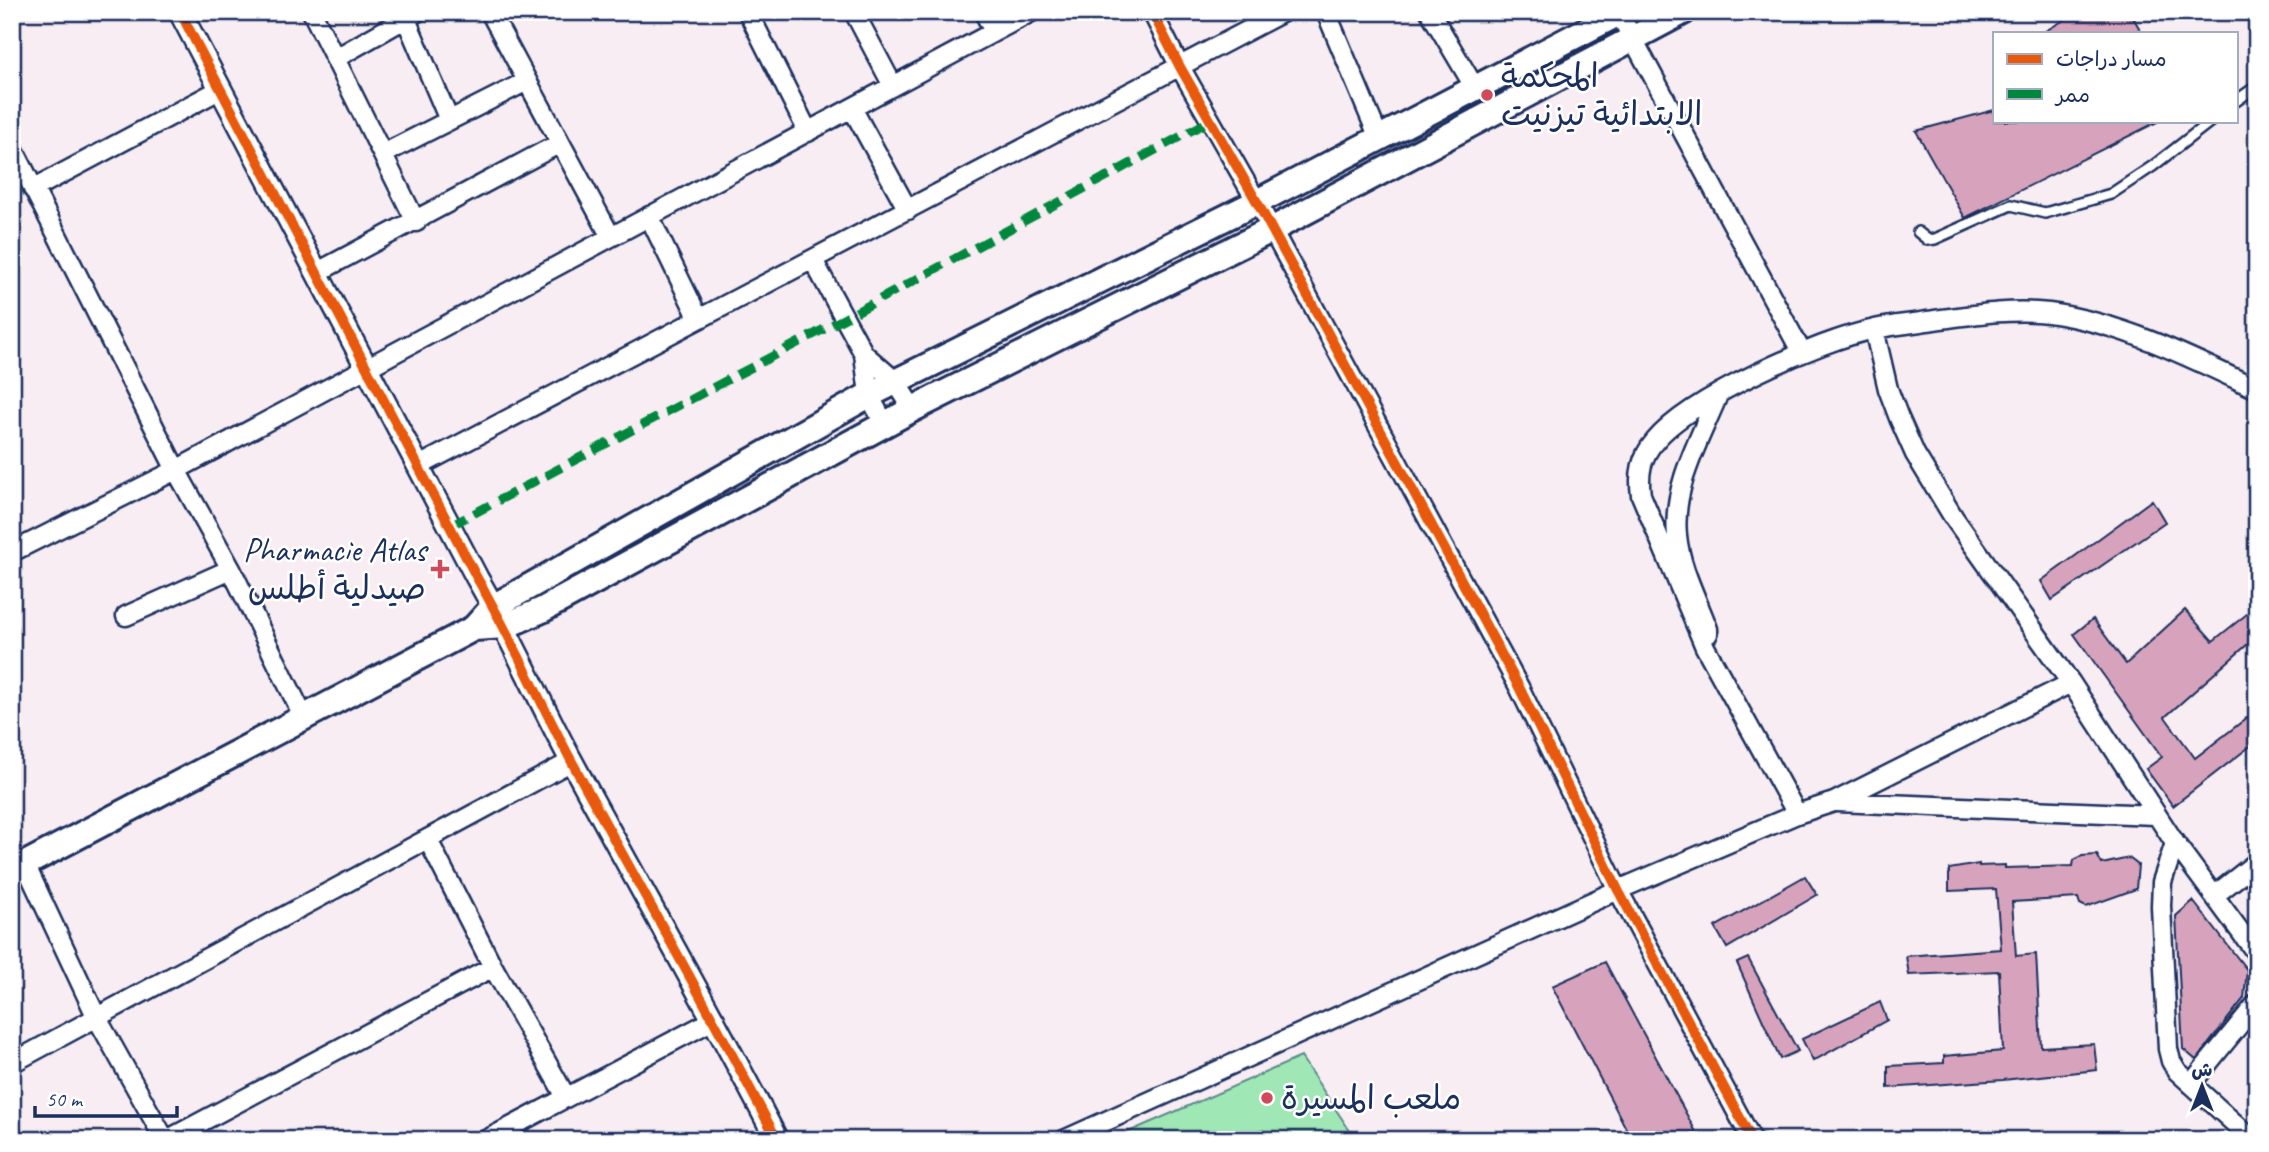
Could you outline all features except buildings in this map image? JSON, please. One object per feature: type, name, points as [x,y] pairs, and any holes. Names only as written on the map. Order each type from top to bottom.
[{"type":"main road","points":[[499,617],[541,610],[913,409],[1271,229],[1683,12]]},
{"type":"main road","points":[[19,868],[499,617],[895,381],[1256,202],[1620,13]]},
{"type":"street","points":[[180,12],[572,761],[715,1019],[777,1140]]},
{"type":"street","points":[[312,12],[416,222]]},
{"type":"street","points":[[490,12],[611,237]]},
{"type":"street","points":[[748,12],[808,132]]},
{"type":"street","points":[[854,12],[893,86]]},
{"type":"street","points":[[984,12],[994,32]]},
{"type":"street","points":[[12,552],[176,470],[1031,12]]},
{"type":"street","points":[[1152,12],[1519,687],[1618,890],[1752,1140]]},
{"type":"street","points":[[419,466],[1283,12]]},
{"type":"street","points":[[1326,12],[1379,138]]},
{"type":"street","points":[[1430,12],[1475,88]]},
{"type":"street","points":[[1620,13],[1802,353]]},
{"type":"street","points":[[337,58],[411,15],[449,120]]},
{"type":"street","points":[[383,154],[527,81]]},
{"type":"street","points":[[33,189],[219,90]]},
{"type":"street","points":[[852,108],[908,210]]},
{"type":"street","points":[[316,274],[560,143]]},
{"type":"street","points":[[12,146],[176,470],[231,569],[304,718]]},
{"type":"street","points":[[649,216],[699,319]]},
{"type":"street","points":[[813,260],[864,354],[895,381],[913,409]]},
{"type":"street","points":[[1797,814],[1705,647],[1657,537],[1641,495],[1638,475],[1654,441],[1687,412],[1802,353],[1874,329],[1964,316],[2047,313],[2114,327],[2147,339],[2257,389]]},
{"type":"street","points":[[1874,329],[1888,389],[1915,454],[1954,518],[2071,683],[2155,815],[2257,954]]},
{"type":"street","points":[[864,354],[869,395],[885,425]]},
{"type":"street","points":[[1705,647],[1708,629],[1686,571],[1677,534],[1678,504],[1686,472],[1718,395]]},
{"type":"street","points":[[1657,537],[1677,534]]},
{"type":"street","points":[[126,616],[231,569]]},
{"type":"street","points":[[1065,1140],[1618,890],[1797,814],[1833,802],[2071,683]]},
{"type":"street","points":[[12,1063],[572,761]]},
{"type":"street","points":[[1833,802],[2155,815]]},
{"type":"street","points":[[428,839],[493,967],[566,1097]]},
{"type":"street","points":[[2175,843],[2162,882],[2161,906],[2168,1049],[2171,1061],[2177,1071],[2253,1140]]},
{"type":"street","points":[[2215,895],[2257,862]]},
{"type":"street","points":[[19,868],[97,1018],[166,1140],[493,967]]},
{"type":"street","points":[[2192,1084],[2257,1003]]},
{"type":"street","points":[[486,1140],[715,1019]]},
{"type":"lane","points":[[2238,100],[2257,86]]},
{"type":"lane","points":[[1918,232],[1928,240],[1935,239],[2011,205],[2045,213],[2111,194],[2153,166],[2210,122]]},
{"type":"green space","name":"ملعب المسيرة","points":[[1301,1057],[1356,1140],[1110,1140]]},
{"type":"marked path","points":[[450,526],[845,318],[1211,120]]},
{"type":"cycle path","points":[[180,12],[502,623],[572,762],[777,1140]]},
{"type":"cycle path","points":[[1152,12],[1519,687],[1618,890],[1752,1140]]},
{"type":"place","name":"المحكمة الابتدائية تيزنيت","points":[[1487,95]]},
{"type":"place","name":"Pharmacie Atlas صيدلية أطلس","points":[[440,569]]},
{"type":"place","name":"ملعب المسيرة","points":[[1267,1098]]}]
